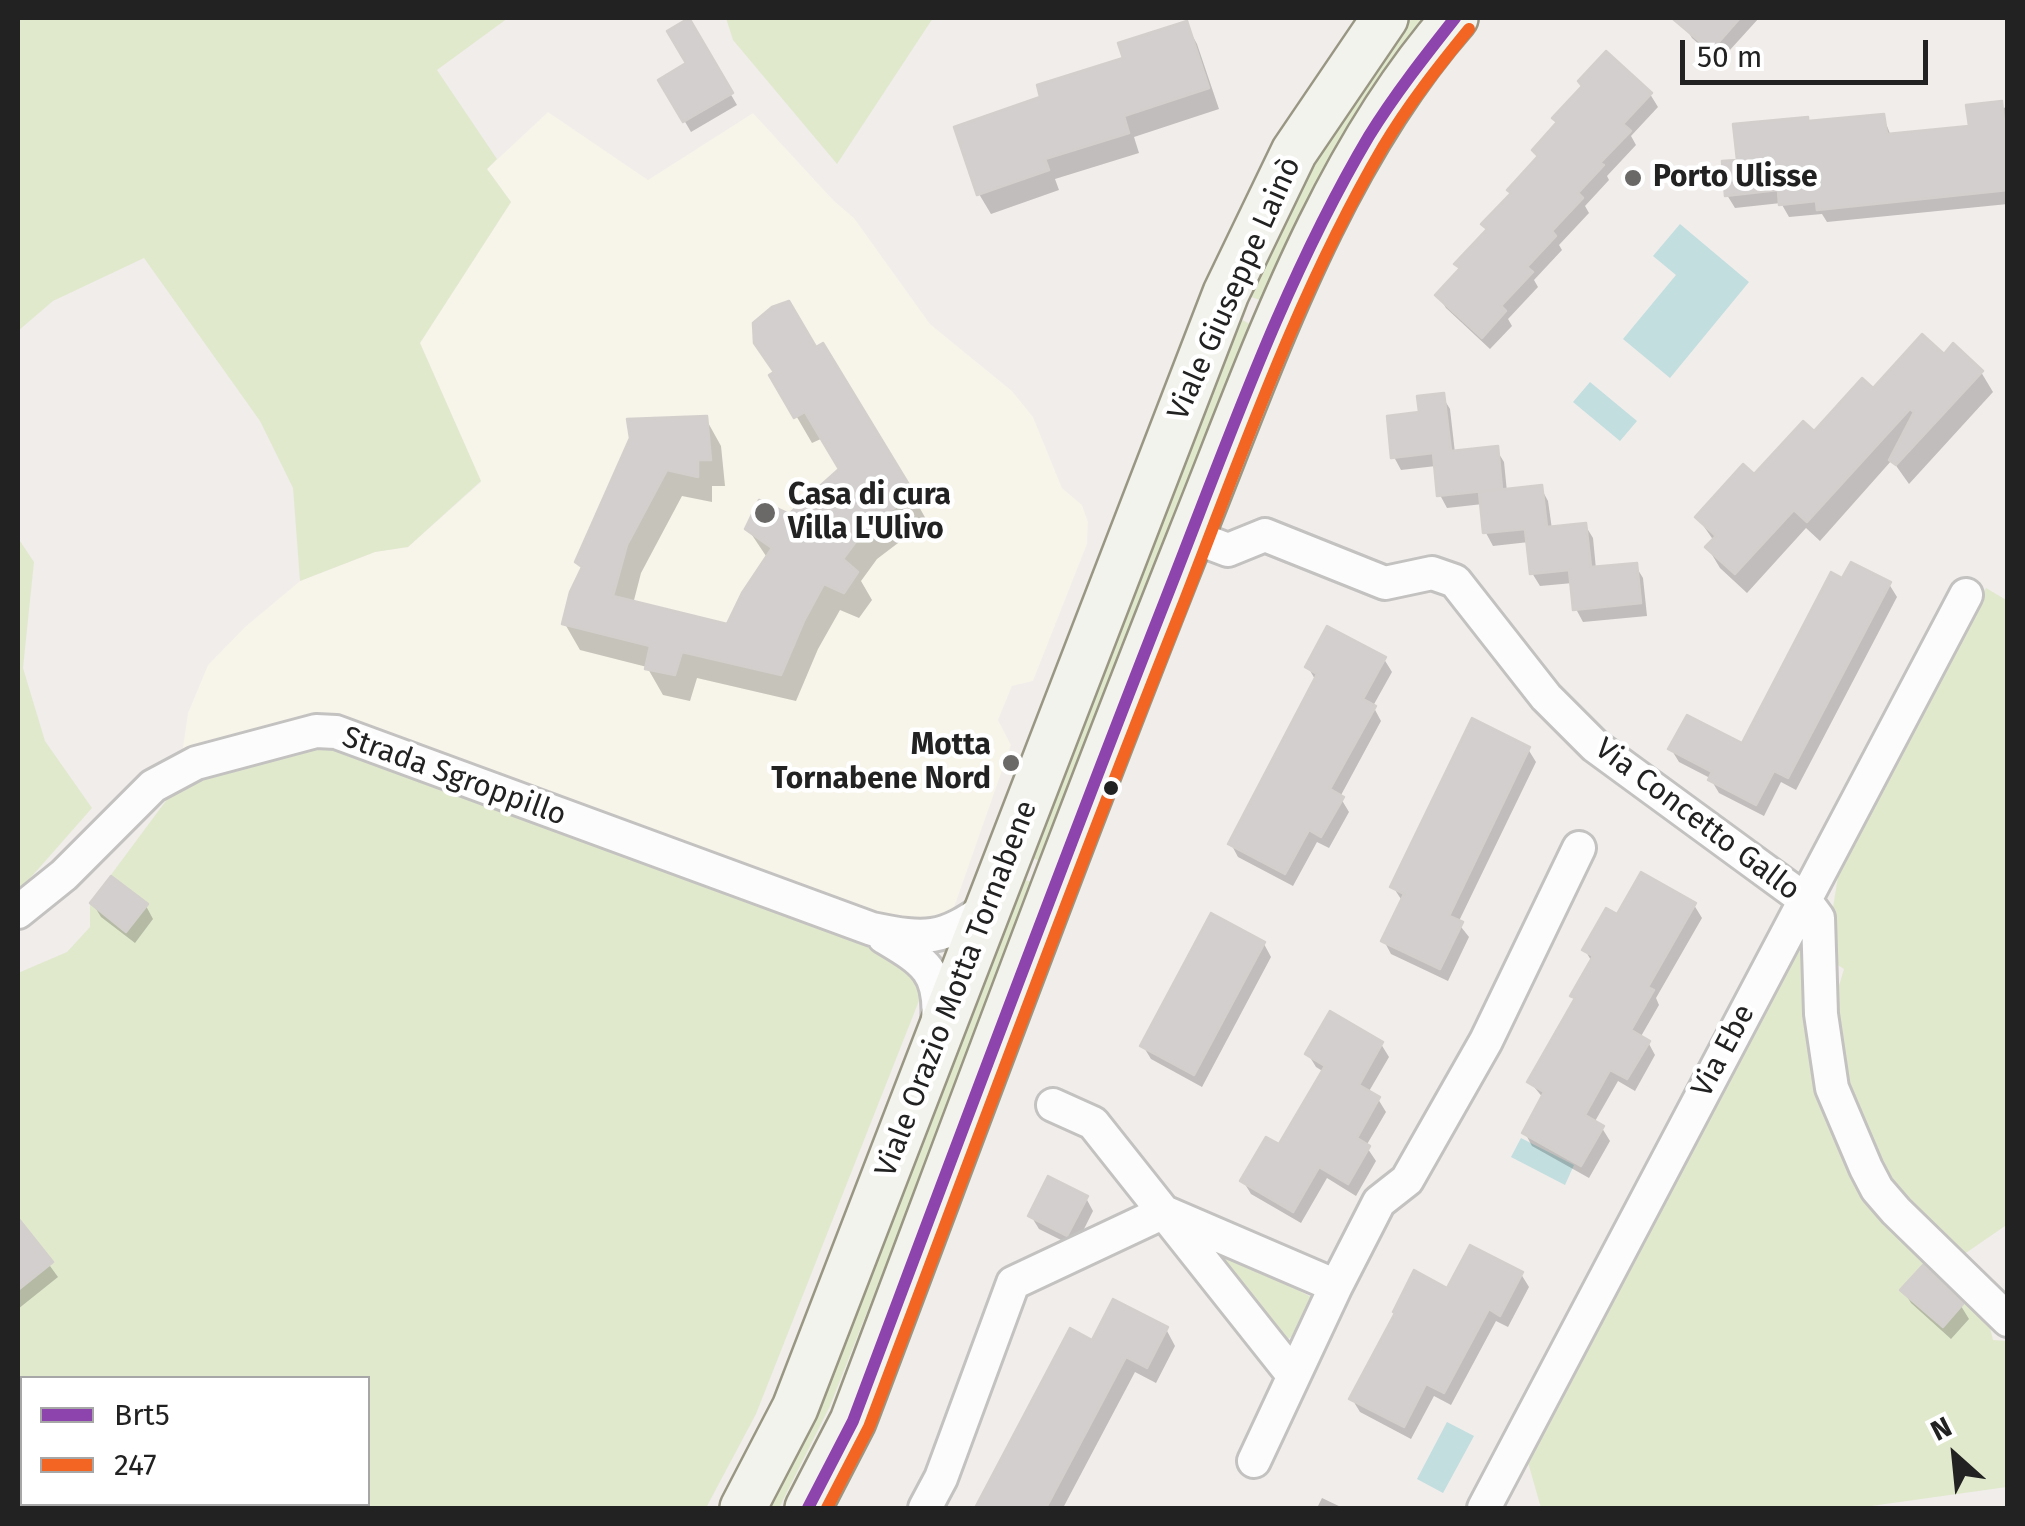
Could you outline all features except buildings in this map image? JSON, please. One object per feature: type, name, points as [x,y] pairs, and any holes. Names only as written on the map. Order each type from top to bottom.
[{"type":"main road","name":"Viale Giuseppe Lainò","points":[[1159,464],[1226,293],[1294,152],[1386,18]]},
{"type":"main road","name":"Viale Giuseppe Lainò","points":[[1192,536],[1279,317],[1356,157],[1456,18]]},
{"type":"main road","name":"Viale Orazio Motta Tornabene","points":[[743,1508],[795,1408],[1159,464]]},
{"type":"main road","name":"Viale Orazio Motta Tornabene","points":[[808,1508],[853,1420],[1130,686],[1192,536]]},
{"type":"street","name":"Via Concetto Gallo","points":[[1192,536],[1228,550],[1266,535],[1385,583],[1432,573],[1455,581],[1546,697],[1595,746],[1804,899],[1818,918],[1821,1014],[1832,1088],[1866,1168],[1896,1211],[2008,1320]]},
{"type":"street","name":"Via Ebe","points":[[1484,1508],[1966,596]]},
{"type":"street","name":"Strada Sgroppillo","points":[[18,912],[64,874],[153,786],[196,763],[316,731],[336,732],[872,929]]},
{"type":"street","points":[[1254,1461],[1292,1375],[1379,1202],[1407,1180],[1486,1041],[1578,848]]},
{"type":"street","points":[[872,929],[912,938],[933,936],[961,928],[988,908]]},
{"type":"street","points":[[872,929],[914,955],[936,980],[940,997],[937,1040]]},
{"type":"street","points":[[1053,1105],[1093,1123],[1292,1375]]},
{"type":"street","points":[[925,1508],[942,1478],[1013,1283],[1164,1212],[1336,1286]]},
{"type":"shaded area","name":"Casa di cura Villa L'Ulivo","points":[[548,112],[648,180],[753,113],[854,218],[930,324],[1012,391],[1033,417],[1062,488],[1082,505],[1088,522],[1087,544],[1033,681],[1012,686],[998,720],[1011,745],[950,919],[935,928],[182,754],[188,713],[208,665],[245,627],[300,581],[375,552],[408,547],[481,482],[420,343],[511,202],[487,169]]},
{"type":"green space","points":[[18,18],[508,18],[437,70],[497,159],[487,169],[511,202],[420,343],[481,481],[408,547],[375,552],[300,581],[293,488],[260,421],[144,258],[53,301],[18,331]]},
{"type":"green space","points":[[726,18],[933,18],[837,164],[733,40]]},
{"type":"green space","points":[[1412,18],[1434,18],[1323,178],[1260,300],[1245,295],[1303,176],[1359,89]]},
{"type":"green space","points":[[1233,315],[1250,324],[1044,862],[1028,857]]},
{"type":"green space","points":[[18,538],[34,562],[23,668],[45,741],[92,808],[18,892]]},
{"type":"green space","points":[[1986,588],[2008,601],[2008,1224],[1960,1257],[1902,1205],[1852,1108],[1832,1009],[1844,969],[1825,957],[1839,870]]},
{"type":"green space","points":[[315,743],[335,743],[869,940],[895,955],[924,988],[756,1414],[706,1508],[18,1508],[18,973],[67,952],[90,927],[90,903],[168,798],[198,780]]},
{"type":"green space","points":[[1018,878],[1036,883],[830,1406],[779,1508],[761,1508]]},
{"type":"green space","points":[[1801,937],[1803,997],[1814,1062],[1885,1223],[1924,1264],[1900,1290],[1943,1327],[1966,1301],[1988,1319],[1993,1340],[2007,1341],[2007,1487],[1857,1508],[1541,1508],[1527,1459]]},
{"type":"green space","points":[[1207,1242],[1313,1298],[1293,1336],[1281,1337]]},
{"type":"water","points":[[1680,224],[1749,282],[1670,378],[1623,339],[1676,275],[1653,256]]},
{"type":"water","points":[[1590,382],[1637,421],[1620,441],[1573,402]]},
{"type":"water","points":[[1521,1138],[1574,1165],[1565,1185],[1511,1157]]},
{"type":"water","points":[[1447,1422],[1474,1436],[1443,1493],[1417,1479]]},
{"type":"transit line","name":"Brt5","points":[[808,1508],[853,1421],[1086,805],[1283,305],[1369,136],[1455,18]]},
{"type":"transit line","name":"247","points":[[827,1508],[869,1427],[1101,814],[1298,316],[1383,147],[1469,29]]},
{"type":"place","name":"Porto Ulisse","points":[[1633,178]]},
{"type":"place","name":"Casa di cura Villa L'Ulivo","points":[[765,513]]},
{"type":"place","name":"Motta Tornabene Nord","points":[[1011,763]]}]
